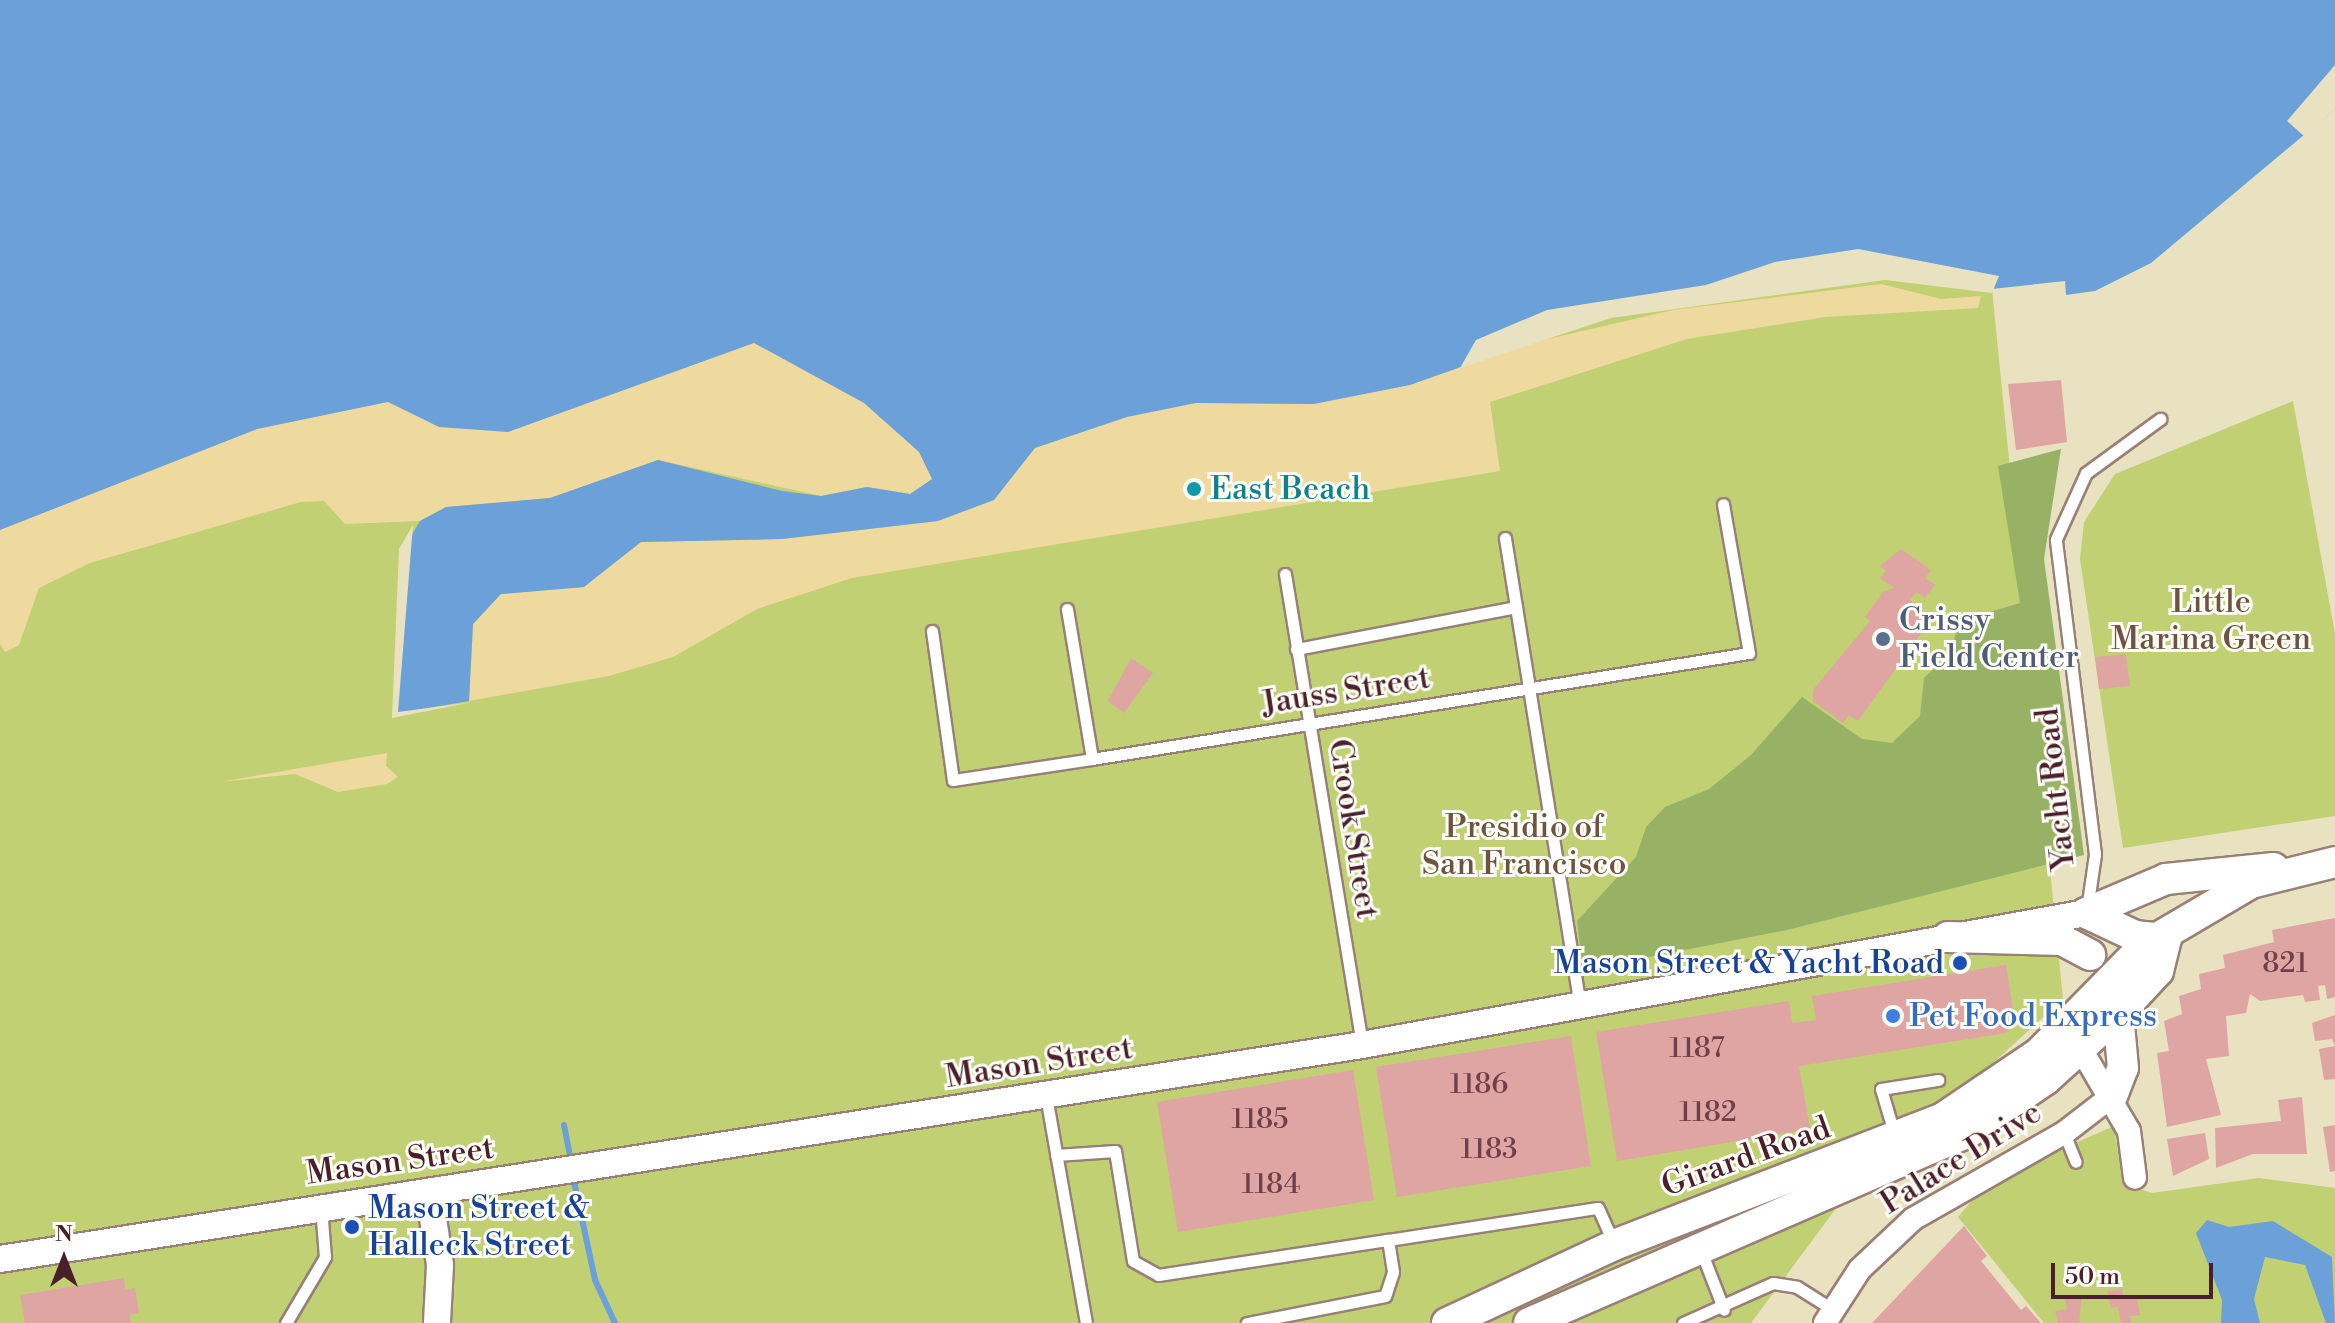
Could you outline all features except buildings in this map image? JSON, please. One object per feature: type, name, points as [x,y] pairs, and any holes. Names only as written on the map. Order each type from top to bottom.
[{"type":"main road","points":[[2086,913],[2177,876],[2295,869],[2335,862]]},
{"type":"main road","points":[[2069,1043],[2086,1007],[2137,951],[2166,939],[2229,894],[2295,869]]},
{"type":"main road","points":[[2086,913],[2135,936],[2166,939]]},
{"type":"main road","points":[[2086,913],[2090,955],[2086,1007]]},
{"type":"main road","points":[[1948,937],[2062,940],[2090,955]]},
{"type":"main road","name":"Girard Road","points":[[1447,1323],[1614,1245],[1896,1140],[1983,1094],[2118,1014],[2158,971],[2166,939]]},
{"type":"main road","points":[[2112,1096],[2123,1068],[2118,1014]]},
{"type":"main road","name":"Girard Road","points":[[1529,1323],[1699,1247],[1950,1143],[2028,1094],[2069,1043]]},
{"type":"street","name":"Mason Street","points":[[0,1259],[321,1206],[605,1166],[1362,1045],[2086,913]]},
{"type":"street","points":[[2069,1043],[2112,1096],[2129,1131],[2135,1178]]},
{"type":"street","name":"Palace Drive","points":[[1829,1316],[1860,1269],[1913,1219],[2064,1133],[2112,1096]]},
{"type":"street","points":[[429,1192],[440,1265],[437,1323]]},
{"type":"lane","name":"Yacht Road","points":[[2086,913],[2095,854],[2056,539],[2086,473],[2160,419]]},
{"type":"lane","name":"Jauss Street","points":[[932,631],[953,780],[1092,759],[1749,653],[1723,504]]},
{"type":"lane","points":[[1505,538],[1580,1006]]},
{"type":"lane","name":"Crook Street","points":[[1285,574],[1362,1045]]},
{"type":"lane","points":[[1296,649],[1516,607]]},
{"type":"lane","points":[[1067,609],[1092,759]]},
{"type":"lane","points":[[1896,1140],[1881,1089],[1938,1080]]},
{"type":"lane","points":[[1046,1096],[1086,1323]]},
{"type":"lane","points":[[2064,1133],[2076,1162]]},
{"type":"lane","points":[[1056,1155],[1115,1151],[1133,1261],[1158,1275],[1598,1208],[1614,1245]]},
{"type":"lane","points":[[286,1323],[325,1257],[321,1206]]},
{"type":"lane","points":[[1247,1323],[1385,1296],[1393,1272],[1388,1240]]},
{"type":"lane","points":[[1699,1247],[1724,1310]]},
{"type":"lane","points":[[1683,1323],[1724,1310],[1781,1282],[1829,1316]]},
{"type":"green space","name":"Presidio of San Francisco","points":[[1886,276],[1992,289],[2063,999],[1840,1203],[1751,1323],[0,1323],[0,530],[1479,355],[1611,314]]},
{"type":"green space","name":"Little Marina Green","points":[[2293,401],[2335,634],[2335,816],[2123,848],[2080,559],[2084,522],[2115,474]]},
{"type":"green space","points":[[2061,449],[2044,559],[2084,855],[1787,930],[1583,970],[1577,921],[1636,857],[1646,827],[1665,807],[1709,789],[1751,755],[1802,697],[1862,739],[1892,743],[1920,716],[1924,678],[1951,652],[1959,621],[2020,603],[1998,466]]},
{"type":"green space","points":[[2114,1126],[2123,1184],[2152,1193],[2259,1178],[2335,1188],[2335,1323],[2044,1323],[1958,1217],[1980,1191],[2016,1169]]},
{"type":"sand","points":[[1881,284],[1941,299],[1981,296],[1978,308],[1825,317],[1687,339],[1490,402],[1500,471],[852,578],[757,609],[673,657],[609,676],[469,701],[473,624],[501,594],[583,587],[641,542],[782,539],[938,521],[932,480],[911,494],[867,487],[821,496],[658,460],[550,498],[446,507],[420,521],[345,524],[324,501],[301,502],[90,563],[39,588],[19,645],[5,652],[0,644],[0,477],[469,337],[1648,292],[1479,355],[1673,310]]},
{"type":"sand","points":[[387,753],[386,766],[398,777],[387,784],[338,792],[295,774],[220,782]]},
{"type":"water","points":[[0,0],[2335,0],[2335,109],[2151,263],[2095,291],[2066,295],[2065,281],[1992,289],[1885,276],[1611,314],[1410,385],[1314,404],[1196,403],[1127,417],[1035,448],[994,500],[938,521],[782,539],[641,542],[584,587],[501,594],[473,624],[469,701],[393,714],[403,550],[420,521],[446,507],[550,498],[658,460],[782,491],[821,496],[867,487],[910,494],[932,479],[919,452],[864,403],[754,343],[508,432],[439,427],[388,402],[257,429],[0,530]]},
{"type":"water","points":[[2207,1220],[2229,1227],[2273,1221],[2332,1257],[2335,1323],[2326,1323],[2305,1265],[2265,1257],[2254,1299],[2260,1323],[2221,1323],[2222,1300],[2196,1233]]},
{"type":"pier","points":[[2335,65],[2335,109],[2304,136],[2287,121]]},
{"type":"pier","points":[[1858,249],[1999,276],[1992,293],[1885,280],[1611,318],[1460,368],[1476,340],[1547,310],[1706,285],[1775,262]]},
{"type":"pier","points":[[413,525],[398,712],[473,702],[392,718],[399,549]]},
{"type":"waterway","points":[[564,1125],[571,1162]]},
{"type":"waterway","points":[[573,1177],[595,1280],[615,1323]]},
{"type":"place","name":"East Beach","points":[[1194,489]]},
{"type":"place","name":"Crissy Field Center","points":[[1883,639]]},
{"type":"place","name":"Mason Street & Yacht Road","points":[[1960,963]]},
{"type":"place","name":"Pet Food Express","points":[[1893,1016]]},
{"type":"place","name":"Mason Street & Halleck Street","points":[[352,1227]]}]
